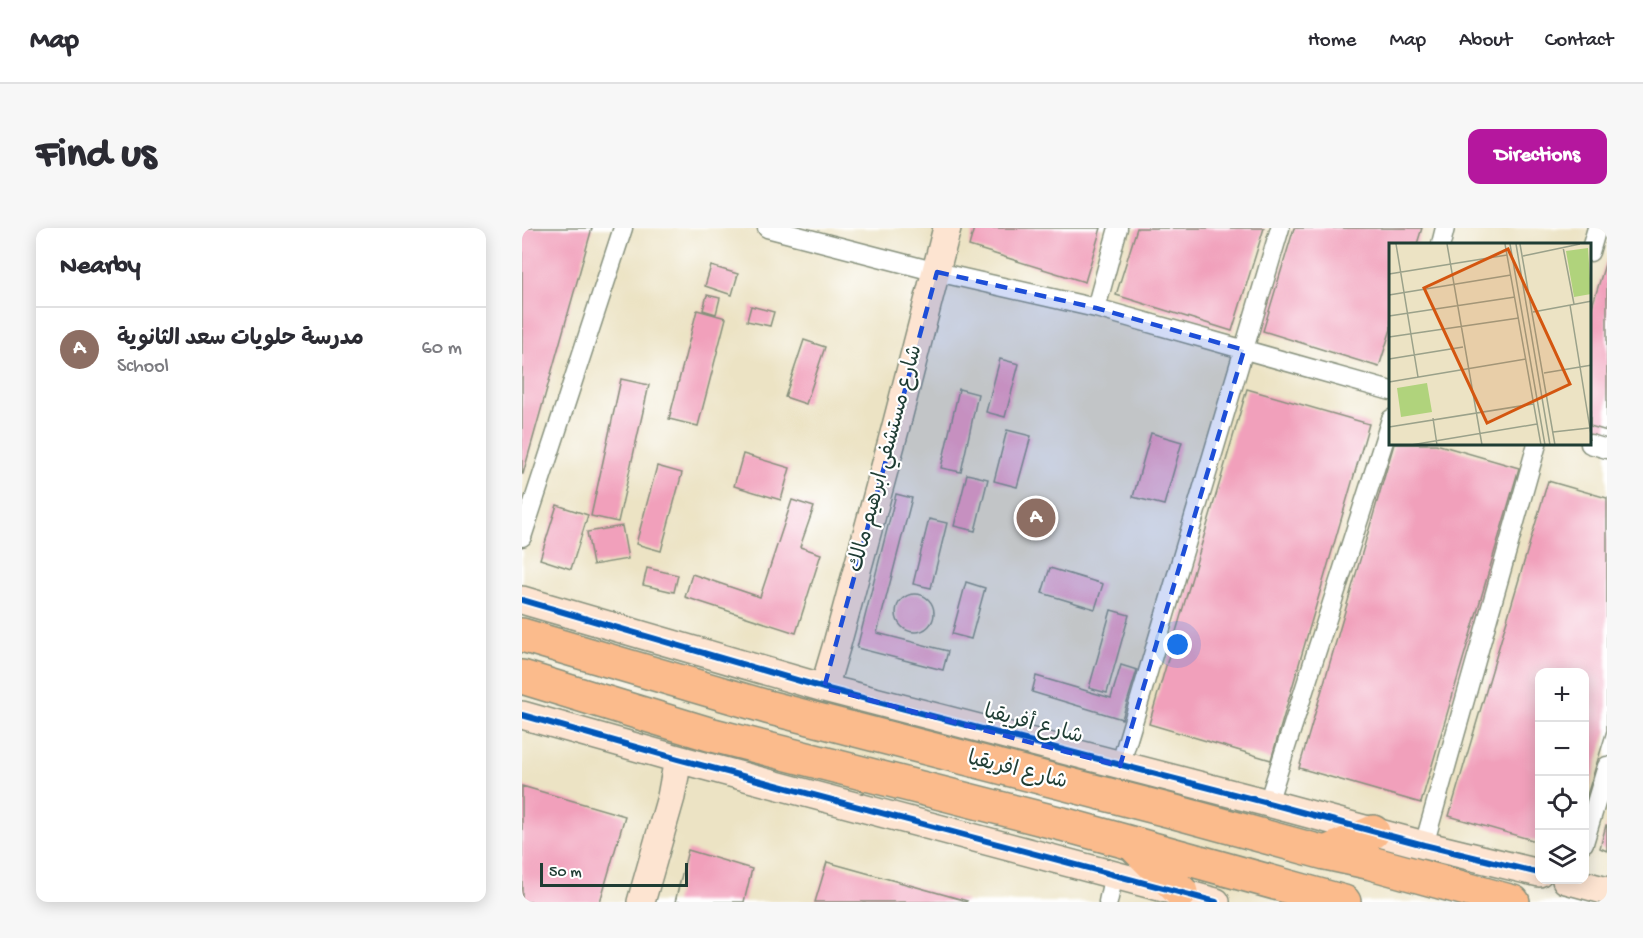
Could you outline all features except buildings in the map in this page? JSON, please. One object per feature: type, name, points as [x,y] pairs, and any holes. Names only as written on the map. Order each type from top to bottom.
[{"type":"highway","name":"شارع افريقيا","points":[[530,637],[767,707],[1514,902]]},
{"type":"highway","points":[[525,678],[530,637]]},
{"type":"highway","points":[[600,699],[598,679],[610,662]]},
{"type":"highway","name":"شارع افريقيا","points":[[525,678],[710,734],[1065,825],[1344,902]]},
{"type":"highway","points":[[1324,853],[1373,832]]},
{"type":"highway","points":[[1134,845],[1181,892]]},
{"type":"street","points":[[522,537],[623,228]]},
{"type":"street","points":[[767,228],[937,272],[1096,308],[1389,390]]},
{"type":"street","name":"شارع مستشفي ابرهيم مالك","points":[[824,688],[947,228]]},
{"type":"street","points":[[1096,308],[1118,228]]},
{"type":"street","points":[[1120,766],[1280,228]]},
{"type":"street","points":[[1441,243],[1445,228]]},
{"type":"street","points":[[1592,245],[1597,228]]},
{"type":"street","points":[[1268,803],[1389,425]]},
{"type":"street","points":[[1592,445],[1607,449]]},
{"type":"street","points":[[1424,845],[1536,446]]},
{"type":"street","name":"شارع أفريقيا","points":[[522,600],[824,688],[1373,832],[1535,872]]},
{"type":"street","points":[[522,715],[678,759],[1216,902]]},
{"type":"street","points":[[641,902],[671,797],[678,759]]},
{"type":"street","points":[[1588,830],[1607,766]]},
{"type":"street","points":[[1108,902],[1114,874]]},
{"type":"street","points":[[1584,884],[1607,891]]},
{"type":"highlighted area","points":[[937,272],[1096,308],[1244,350],[1120,766],[824,688]]},
{"type":"cycle path","points":[[522,600],[824,688],[1535,872]]},
{"type":"cycle path","points":[[522,715],[678,759],[1216,902]]},
{"type":"place","name":"مدرسة حلويات سعد الثانوية","points":[[1036,518]]}]
